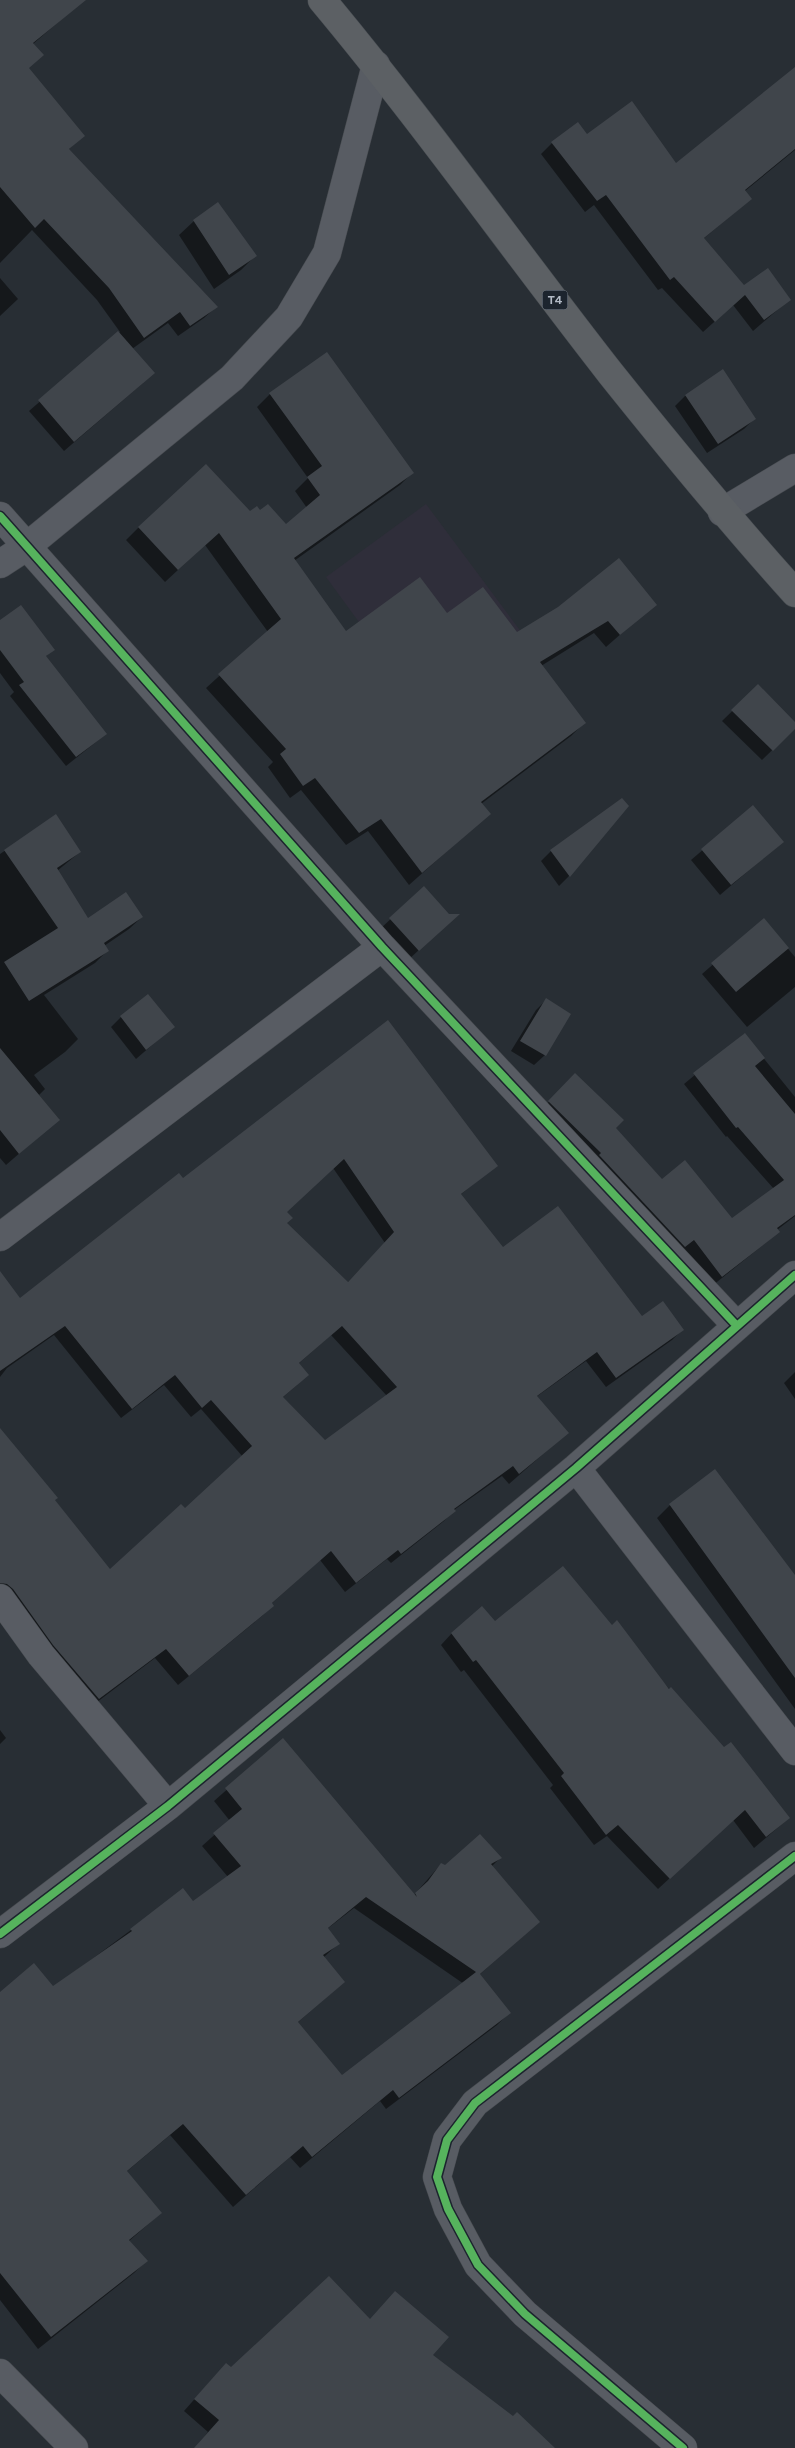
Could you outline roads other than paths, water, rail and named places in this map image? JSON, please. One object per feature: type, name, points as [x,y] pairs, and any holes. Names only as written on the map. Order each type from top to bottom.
[{"type":"highway","name":"T4","points":[[322,0],[376,65],[611,373],[722,512],[795,594]]},
{"type":"street","points":[[0,564],[26,548],[232,378],[289,317],[327,253],[376,65]]},
{"type":"street","points":[[722,512],[795,468]]},
{"type":"street","points":[[0,516],[26,548],[382,947],[737,1326]]},
{"type":"street","points":[[0,1238],[382,947]]},
{"type":"street","points":[[0,1934],[168,1806],[576,1468],[795,1275]]},
{"type":"street","points":[[576,1468],[795,1752]]},
{"type":"street","points":[[0,1598],[41,1654],[168,1806]]},
{"type":"street","points":[[682,2448],[525,2314],[478,2264],[448,2209],[437,2177],[447,2140],[476,2103],[795,1856]]},
{"type":"street","points":[[0,2373],[74,2448]]}]
